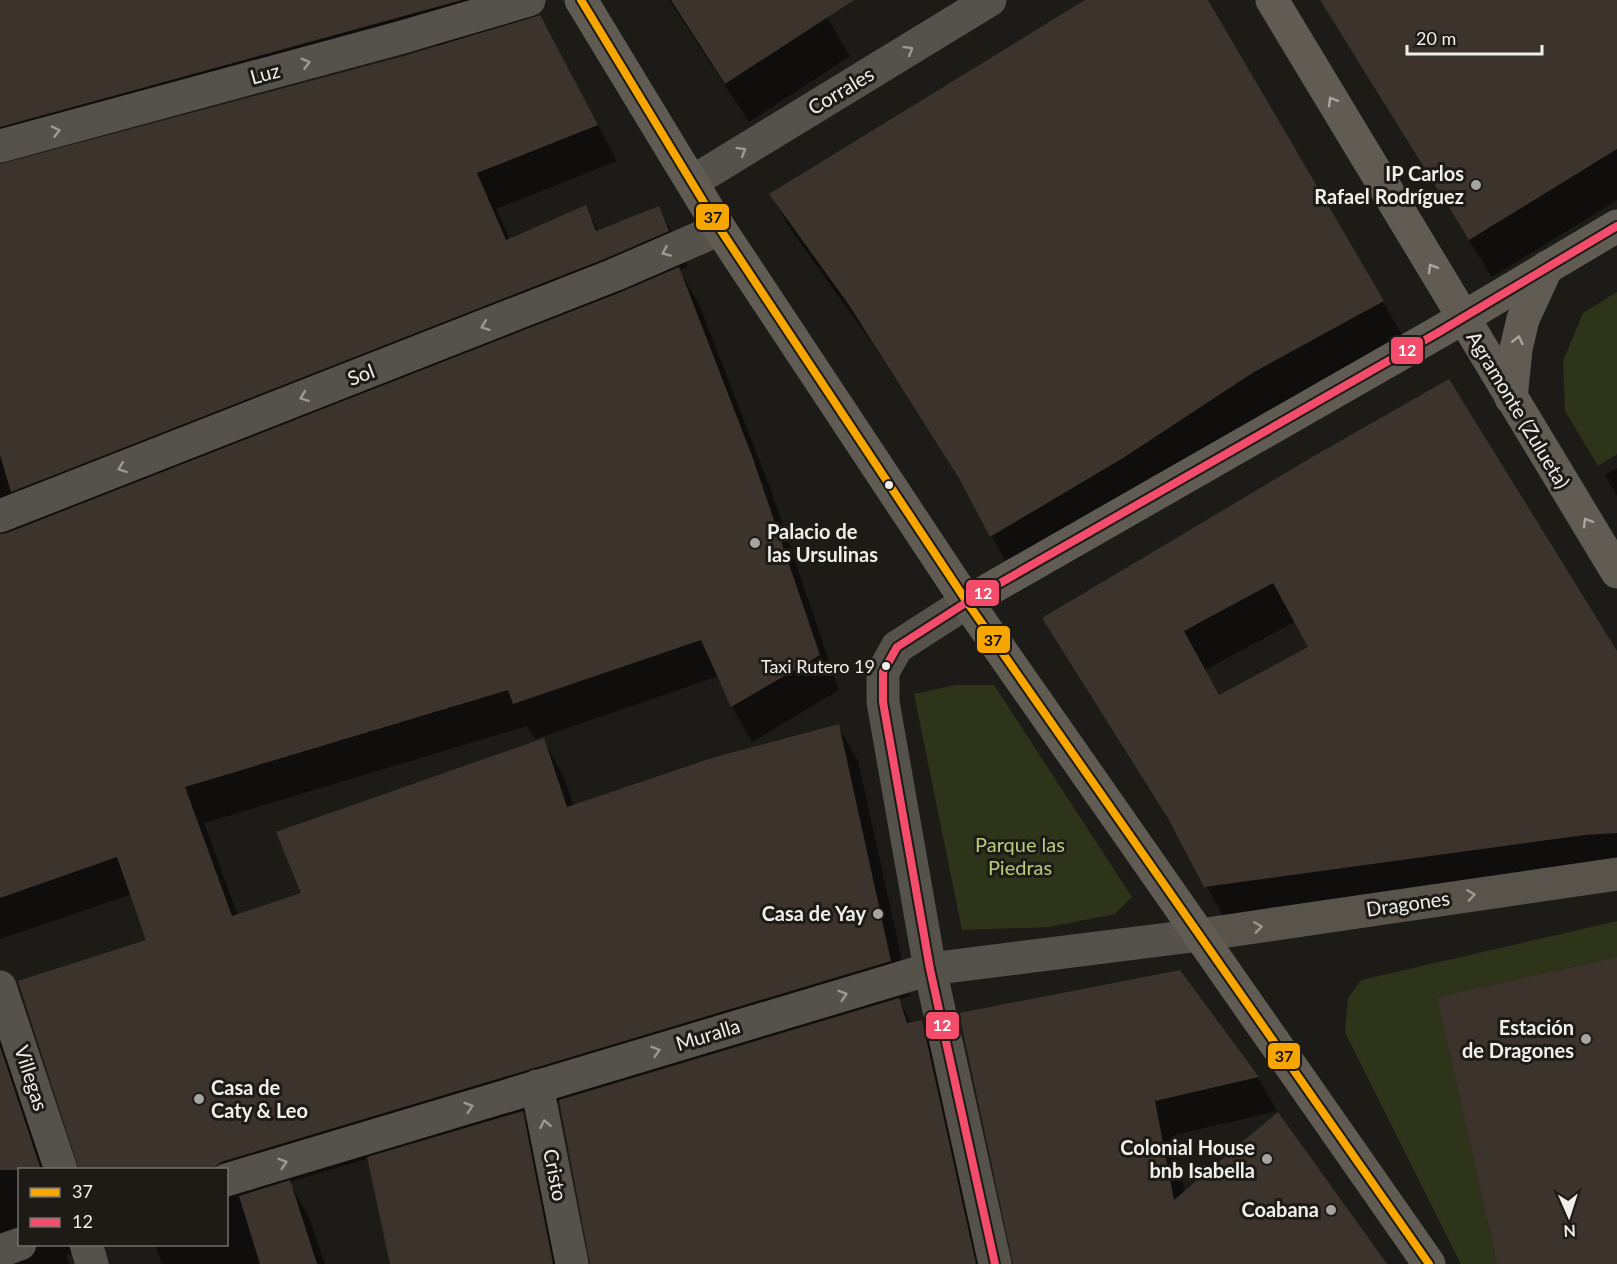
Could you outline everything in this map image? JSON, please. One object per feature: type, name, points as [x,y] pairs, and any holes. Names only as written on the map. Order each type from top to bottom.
[{"type":"main road","points":[[581,0],[720,229],[967,602],[1429,1264]]},
{"type":"main road","name":"Agramonte (Zulueta)","points":[[1272,0],[1617,572]]},
{"type":"main road","points":[[967,602],[1462,318],[1617,226]]},
{"type":"main road","points":[[1511,398],[1516,349],[1523,320],[1547,267]]},
{"type":"main road","name":"Dragones","points":[[1200,935],[1617,874]]},
{"type":"street","name":"Luz","points":[[0,146],[388,41],[529,0]]},
{"type":"street","name":"Corrales","points":[[692,182],[990,0]]},
{"type":"street","name":"Sol","points":[[0,516],[614,275],[720,229]]},
{"type":"street","points":[[967,602],[897,647],[883,672],[883,702],[930,969],[995,1264]]},
{"type":"street","name":"Muralla","points":[[228,1179],[930,969],[1200,935]]},
{"type":"street","name":"Villegas","points":[[0,987],[60,1168]]},
{"type":"street","name":"Cristo","points":[[537,1086],[572,1264]]},
{"type":"street","points":[[0,1251],[18,1245]]},
{"type":"street","points":[[86,1246],[92,1264]]},
{"type":"green space","points":[[1617,292],[1617,454],[1598,466],[1565,411],[1563,361],[1583,313]]},
{"type":"green space","name":"Parque las Piedras","points":[[955,685],[994,685],[1132,897],[1115,914],[1049,927],[962,930],[914,694]]},
{"type":"green space","points":[[1617,921],[1617,957],[1437,997],[1497,1264],[1461,1264],[1345,1032],[1348,998],[1361,980]]},
{"type":"building","points":[[0,0],[462,0],[0,127]]},
{"type":"building","points":[[671,0],[854,0],[725,84]]},
{"type":"building","points":[[1085,0],[1208,0],[1384,301],[1254,372],[1123,458],[990,537],[960,480],[849,305],[769,194]]},
{"type":"building","points":[[1320,0],[1617,0],[1617,149],[1469,240]]},
{"type":"building","points":[[540,15],[598,125],[477,173],[506,240],[586,205],[596,231],[659,206],[669,231],[607,258],[11,492],[0,455],[0,164],[404,56]]},
{"type":"building","points":[[679,267],[752,456],[820,655],[731,707],[701,640],[513,704],[508,690],[185,787],[232,916],[301,893],[276,832],[544,738],[567,807],[712,758],[839,724],[891,961],[221,1162],[214,1168],[78,1168],[18,981],[146,940],[117,857],[0,898],[0,534],[621,292]]},
{"type":"building","points":[[1449,379],[1617,651],[1617,833],[1585,835],[1204,887],[1169,820],[1042,618],[1314,456]],"holes":[[[1273,583],[1308,647],[1219,695],[1184,631]]]},
{"type":"building","points":[[1617,957],[1617,1264],[1497,1264],[1437,997]]},
{"type":"building","points":[[1180,970],[1259,1077],[1155,1101],[1174,1200],[1278,1112],[1387,1264],[1013,1264],[959,1013]]},
{"type":"building","points":[[899,998],[907,1023],[922,1020],[976,1264],[590,1264],[559,1100]]},
{"type":"building","points":[[0,1046],[40,1168],[0,1170]]},
{"type":"building","points":[[523,1111],[553,1264],[390,1264],[367,1157]]},
{"type":"building","points":[[290,1180],[317,1264],[260,1264],[239,1196]]},
{"type":"transit line","name":"37","points":[[581,0],[720,229],[967,602],[1429,1264]]},
{"type":"transit line","name":"12","points":[[995,1264],[930,969],[883,702],[883,672],[897,647],[967,602],[1439,332],[1617,226]]},
{"type":"place","name":"IP Carlos Rafael Rodríguez","points":[[1476,185]]},
{"type":"place","name":"Palacio de las Ursulinas","points":[[755,543]]},
{"type":"place","name":"Taxi Rutero 19","points":[[886,666]]},
{"type":"place","name":"Casa de Yay","points":[[878,914]]},
{"type":"place","name":"Estación de Dragones","points":[[1586,1039]]},
{"type":"place","name":"Casa de Caty & Leo","points":[[199,1099]]},
{"type":"place","name":"Colonial House bnb Isabella","points":[[1267,1159]]},
{"type":"place","name":"Coabana","points":[[1331,1210]]}]
